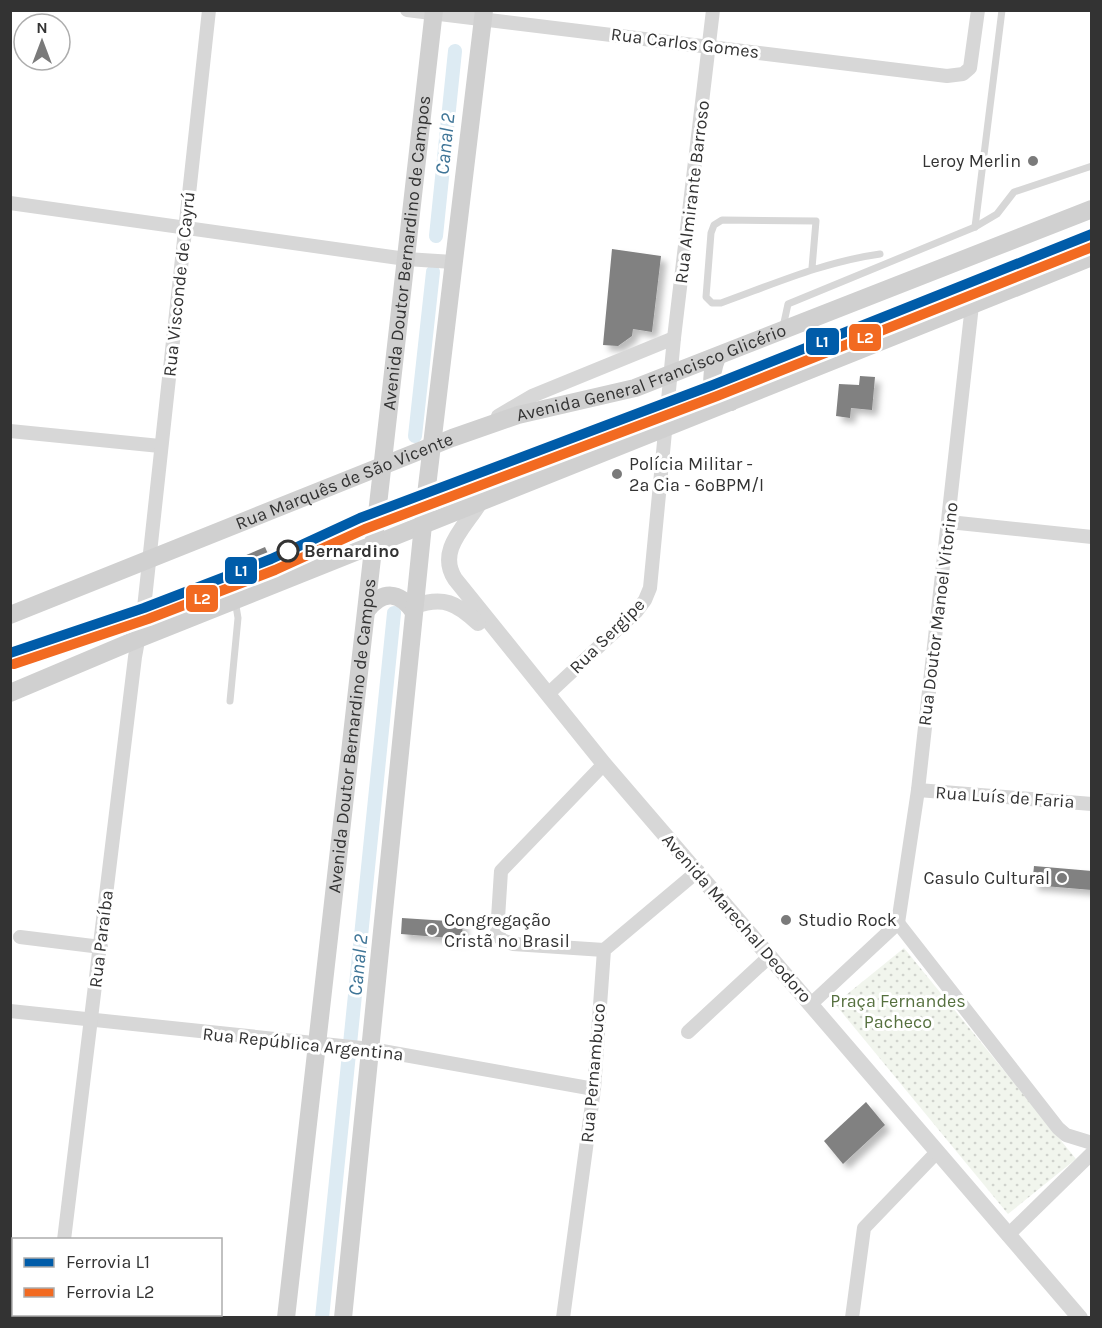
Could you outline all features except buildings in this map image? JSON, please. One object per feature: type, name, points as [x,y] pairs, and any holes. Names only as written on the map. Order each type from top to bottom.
[{"type":"main road","name":"Avenida Doutor Bernardino de Campos","points":[[286,1317],[324,1046],[366,610],[434,12]]},
{"type":"main road","points":[[343,1317],[364,1049],[415,609],[431,448],[484,15]]},
{"type":"main road","name":"Avenida General Francisco Glicério","points":[[477,429],[518,415],[621,393],[1092,209]]},
{"type":"main road","points":[[10,693],[138,639],[1092,256]]},
{"type":"main road","points":[[717,357],[712,371],[712,385],[719,396],[731,402]]},
{"type":"main road","name":"Rua Marquês de São Vicente","points":[[10,615],[150,557],[477,429]]},
{"type":"main road","points":[[366,610],[379,597],[386,594],[405,601],[415,609]]},
{"type":"street","name":"Rua Visconde de Cayrú","points":[[150,557],[160,446],[209,10]]},
{"type":"street","name":"Rua Carlos Gomes","points":[[407,10],[484,15],[947,76],[963,74],[972,60],[978,10]]},
{"type":"street","name":"Rua Almirante Barroso","points":[[671,375],[713,10]]},
{"type":"street","points":[[10,203],[406,259],[453,262]]},
{"type":"street","name":"Rua Doutor Manoel Vitorino","points":[[898,923],[918,790],[972,305]]},
{"type":"street","name":"Rua Marquês de São Vicente","points":[[477,429],[532,396],[674,338]]},
{"type":"street","name":"Rua Sergipe","points":[[549,693],[636,612],[648,595],[671,375]]},
{"type":"street","points":[[10,431],[160,446]]},
{"type":"street","name":"Avenida Marechal Deodoro","points":[[479,504],[450,548],[449,570],[604,764],[1080,1317]]},
{"type":"street","points":[[948,522],[1092,537]]},
{"type":"street","name":"Rua Paraíba","points":[[64,1238],[150,557]]},
{"type":"street","points":[[415,609],[437,600],[459,605],[519,660]]},
{"type":"street","points":[[604,764],[501,871],[496,924],[497,934],[502,940],[513,944],[604,950],[698,871]]},
{"type":"street","name":"Rua Luís de Faria","points":[[918,790],[1092,804]]},
{"type":"street","points":[[811,1004],[898,923],[1058,1128],[1066,1135],[1092,1143]]},
{"type":"street","points":[[20,937],[100,947]]},
{"type":"street","name":"Rua Pernambuco","points":[[563,1317],[594,1089],[604,950]]},
{"type":"street","points":[[688,1032],[770,956]]},
{"type":"street","name":"Rua República Argentina","points":[[10,1011],[364,1049],[594,1089]]},
{"type":"street","points":[[852,1317],[864,1228],[937,1152]]},
{"type":"street","points":[[1008,1234],[1092,1153]]},
{"type":"lane","points":[[975,227],[1002,10]]},
{"type":"lane","points":[[782,332],[788,304],[975,227],[997,214],[1014,192],[1092,166]]},
{"type":"lane","points":[[812,268],[816,221],[722,220],[714,225],[711,233],[706,297],[712,303],[721,303],[812,268],[845,259],[880,254]]},
{"type":"lane","points":[[230,701],[238,618],[235,600]]},
{"type":"green space","name":"Praça Fernandes Pacheco","points":[[904,948],[1076,1159],[1008,1214],[835,1004]]},
{"type":"waterway","name":"Canal 2","points":[[436,236],[455,51]]},
{"type":"waterway","name":"Canal 2","points":[[415,436],[433,272]]},
{"type":"waterway","name":"Canal 2","points":[[322,1318],[394,613]]},
{"type":"rail line","name":"L1","points":[[10,653],[144,608],[271,559],[360,518],[713,385],[1092,234]]},
{"type":"rail line","name":"L2","points":[[14,664],[148,619],[275,570],[365,529],[717,396],[1092,247]]},
{"type":"place","name":"Leroy Merlin","points":[[1033,161]]},
{"type":"place","name":"Polícia Militar - 2ª Cia - 6ºBPM/I","points":[[617,474]]},
{"type":"place","name":"Bernardino","points":[[288,551]]},
{"type":"place","name":"Casulo Cultural","points":[[1062,878]]},
{"type":"place","name":"Studio Rock","points":[[786,920]]},
{"type":"place","name":"Congregação Cristã no Brasil","points":[[432,930]]}]
